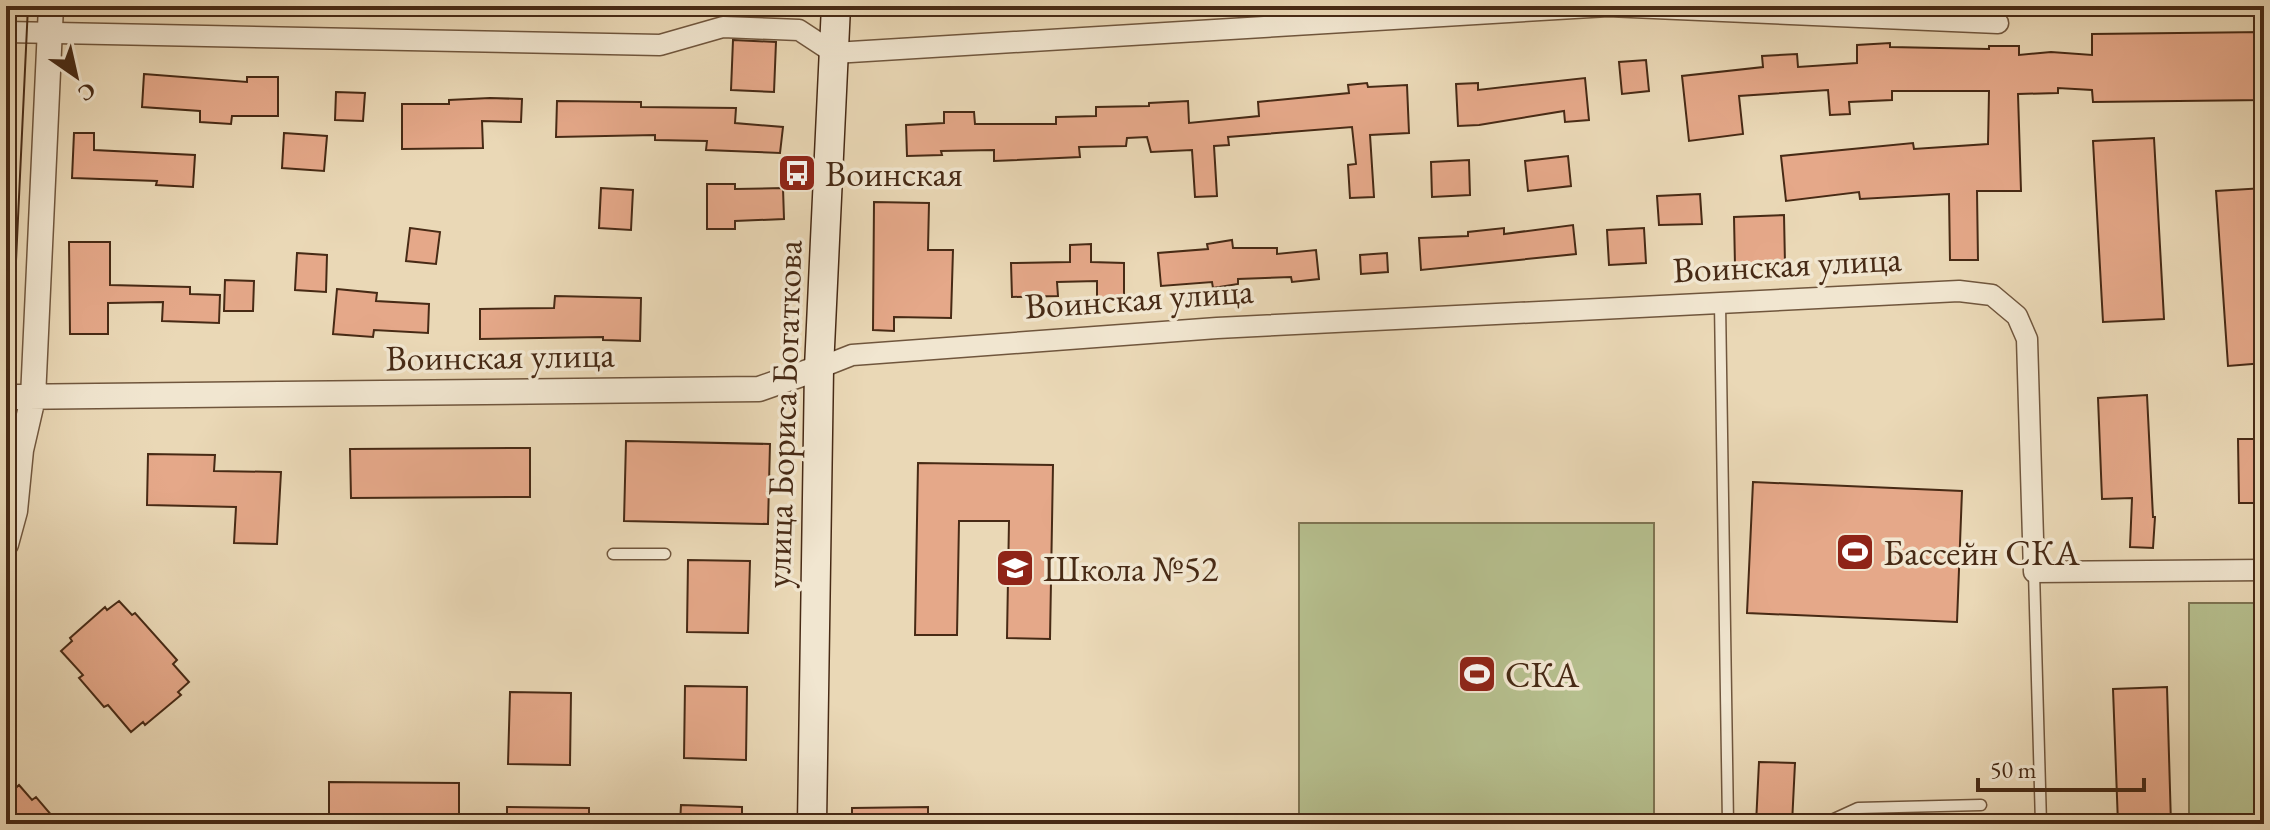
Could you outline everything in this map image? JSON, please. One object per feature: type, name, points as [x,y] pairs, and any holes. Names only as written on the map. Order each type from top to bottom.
[{"type":"main road","name":"улица Бориса Богаткова","points":[[812,824],[819,368],[836,6]]},
{"type":"street","points":[[6,544],[15,511],[21,450],[33,398],[51,6]]},
{"type":"street","points":[[6,32],[660,45],[723,27],[799,30],[834,53],[1608,6],[1998,23]]},
{"type":"street","name":"Воинская улица","points":[[6,397],[759,389],[852,355],[1185,330],[1959,291],[1992,295],[2017,316],[2027,339],[2034,572]]},
{"type":"street","points":[[2034,572],[2264,570]]},
{"type":"lane","points":[[1720,303],[1728,824]]},
{"type":"lane","points":[[613,554],[665,554]]},
{"type":"lane","points":[[2034,572],[2041,824]]},
{"type":"lane","points":[[1823,824],[1858,808],[1981,805]]},
{"type":"green space","name":"СКА","points":[[1299,523],[1654,523],[1654,824],[1299,824]]},
{"type":"green space","points":[[2189,603],[2264,603],[2264,824],[2189,824]]},
{"type":"building","points":[[2264,32],[2264,100],[2093,102],[2092,90],[2058,88],[2058,93],[2018,94],[2021,191],[1977,191],[1978,260],[1950,260],[1949,194],[1860,199],[1859,192],[1786,201],[1781,156],[1913,143],[1914,149],[1988,144],[1989,91],[1892,91],[1892,100],[1849,102],[1850,114],[1830,115],[1828,90],[1739,96],[1743,134],[1689,141],[1682,76],[1763,67],[1762,56],[1797,54],[1798,67],[1857,63],[1857,45],[1890,43],[1890,47],[1989,49],[1989,46],[2019,46],[2019,55],[2051,52],[2092,55],[2092,34]]},
{"type":"building","points":[[733,40],[776,42],[774,92],[731,90]]},
{"type":"building","points":[[1646,60],[1649,91],[1622,94],[1619,62]]},
{"type":"building","points":[[144,74],[247,82],[247,77],[278,77],[278,116],[232,116],[231,124],[200,122],[200,111],[142,107]]},
{"type":"building","points":[[1585,78],[1589,120],[1565,122],[1564,111],[1458,126],[1456,84],[1478,83],[1478,90]]},
{"type":"building","points":[[1367,83],[1368,87],[1407,85],[1409,133],[1370,135],[1374,197],[1350,198],[1348,165],[1356,164],[1352,127],[1228,137],[1229,145],[1214,146],[1217,196],[1195,197],[1192,150],[1151,152],[1147,137],[1127,138],[1126,146],[1079,147],[1080,157],[994,161],[994,150],[941,151],[942,155],[907,156],[906,125],[944,123],[944,112],[974,112],[975,124],[1056,124],[1056,117],[1096,116],[1096,107],[1149,106],[1149,103],[1188,101],[1189,123],[1259,116],[1258,102],[1349,93],[1348,85]]},
{"type":"building","points":[[336,92],[365,93],[363,121],[335,120]]},
{"type":"building","points":[[522,99],[521,122],[482,121],[483,148],[402,149],[402,104],[449,104],[449,100]]},
{"type":"building","points":[[557,101],[641,102],[641,107],[736,108],[735,123],[783,127],[780,153],[706,150],[707,141],[655,140],[655,135],[556,137]]},
{"type":"building","points":[[74,133],[94,133],[94,150],[195,155],[193,187],[156,185],[157,181],[72,178]]},
{"type":"building","points":[[284,133],[327,136],[324,171],[282,168]]},
{"type":"building","points":[[2154,138],[2164,319],[2103,322],[2093,141]]},
{"type":"building","points":[[1568,156],[1571,186],[1528,191],[1525,161]]},
{"type":"building","points":[[1469,160],[1470,195],[1432,197],[1431,162]]},
{"type":"building","points":[[707,184],[735,184],[735,189],[783,188],[784,219],[735,221],[735,229],[707,229]]},
{"type":"building","points":[[601,188],[633,190],[631,230],[599,228]]},
{"type":"building","points":[[2264,188],[2264,363],[2228,366],[2216,191]]},
{"type":"building","points":[[1700,194],[1702,224],[1659,225],[1657,196]]},
{"type":"building","points":[[874,202],[929,203],[928,250],[953,250],[951,318],[894,317],[894,331],[873,330]]},
{"type":"building","points":[[1784,215],[1785,264],[1735,266],[1734,217]]},
{"type":"building","points":[[1573,225],[1576,254],[1421,270],[1419,238],[1468,236],[1468,232],[1504,228],[1504,234]]},
{"type":"building","points":[[410,228],[440,232],[436,264],[406,261]]},
{"type":"building","points":[[1644,228],[1646,263],[1609,265],[1607,230]]},
{"type":"building","points":[[1232,240],[1233,248],[1277,248],[1277,254],[1316,250],[1319,279],[1292,282],[1291,277],[1238,279],[1238,284],[1213,288],[1212,282],[1161,286],[1158,253],[1208,249],[1207,244]]},
{"type":"building","points":[[69,242],[110,242],[110,285],[190,287],[190,294],[220,295],[219,323],[162,321],[163,302],[108,303],[108,334],[70,334]]},
{"type":"building","points":[[1091,244],[1091,262],[1124,263],[1124,299],[1097,299],[1097,281],[1057,282],[1058,296],[1012,297],[1011,263],[1070,262],[1070,245]]},
{"type":"building","points":[[297,253],[327,255],[326,292],[295,290]]},
{"type":"building","points":[[1387,253],[1388,272],[1361,274],[1360,255]]},
{"type":"building","points":[[225,280],[254,281],[253,311],[224,311]]},
{"type":"building","points":[[337,289],[377,293],[376,301],[429,304],[428,333],[374,330],[373,337],[333,334]]},
{"type":"building","points":[[555,296],[641,298],[640,341],[603,340],[603,337],[480,339],[480,309],[554,308]]},
{"type":"building","points":[[2147,395],[2155,517],[2153,548],[2130,547],[2132,498],[2102,499],[2098,398]]},
{"type":"building","points":[[2238,439],[2264,439],[2264,503],[2239,503]]},
{"type":"building","points":[[626,441],[770,444],[768,524],[624,521]]},
{"type":"building","points":[[530,448],[530,497],[351,498],[350,449]]},
{"type":"building","points":[[148,454],[215,455],[214,471],[281,472],[277,544],[234,543],[236,507],[147,505]]},
{"type":"building","points":[[918,463],[1053,465],[1050,639],[1007,638],[1009,521],[959,521],[957,635],[915,635]]},
{"type":"building","name":"Бассейн СКА","points":[[1753,482],[1962,491],[1957,622],[1747,613]]},
{"type":"building","points":[[688,560],[750,561],[748,633],[687,632]]},
{"type":"building","points":[[119,601],[132,615],[135,613],[177,660],[173,664],[189,682],[178,692],[181,695],[145,725],[143,722],[131,732],[108,705],[104,707],[79,678],[83,675],[61,651],[72,641],[70,638],[105,607],[107,610]]},
{"type":"building","points":[[685,686],[747,687],[746,760],[684,758]]},
{"type":"building","points":[[2167,687],[2171,824],[2118,824],[2113,689]]},
{"type":"building","points":[[510,692],[571,693],[570,765],[508,764]]},
{"type":"building","points":[[1759,762],[1795,763],[1792,824],[1756,824]]},
{"type":"building","points":[[329,782],[459,783],[459,824],[329,824]]},
{"type":"building","points":[[19,785],[32,800],[36,797],[59,824],[6,824],[6,797]]},
{"type":"building","points":[[681,805],[742,807],[742,824],[680,824]]},
{"type":"building","points":[[507,807],[589,808],[589,824],[507,824]]},
{"type":"building","points":[[928,807],[928,824],[852,824],[852,808]]},
{"type":"tram line","points":[[6,317],[15,282],[28,6]]},
{"type":"place","name":"Воинская","points":[[797,173]]},
{"type":"place","name":"Бассейн СКА","points":[[1855,552]]},
{"type":"place","name":"Школа №52","points":[[1015,568]]},
{"type":"place","name":"СКА","points":[[1477,674]]}]
